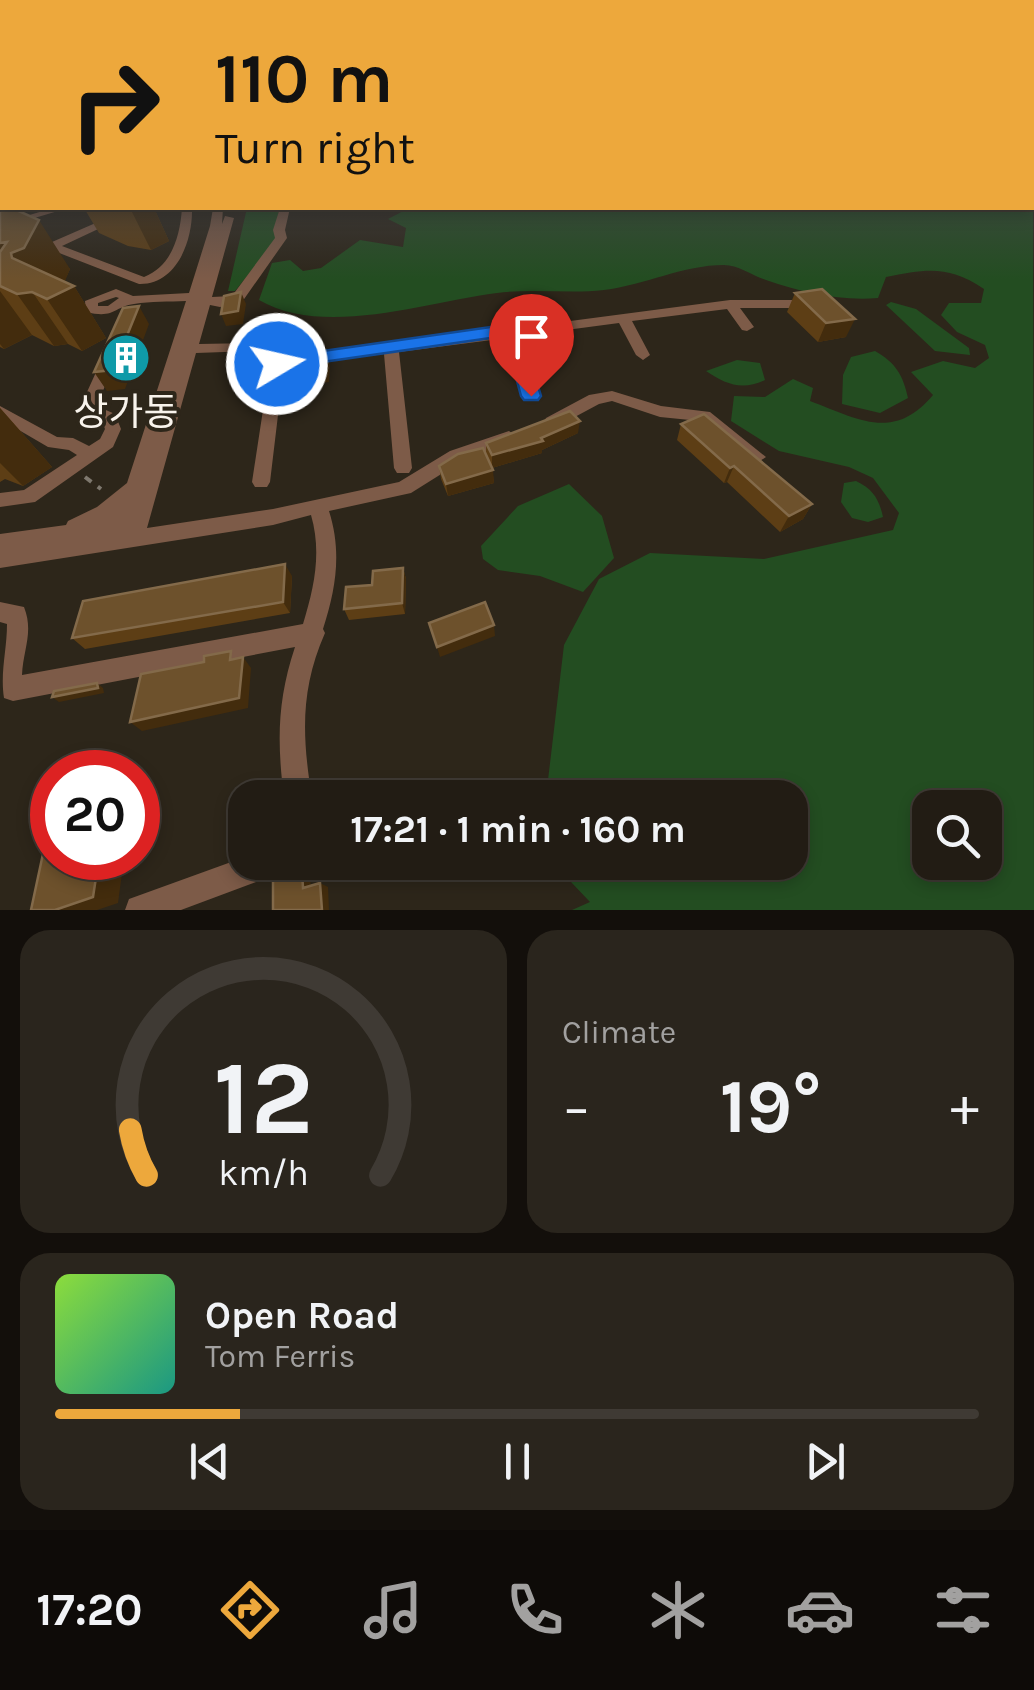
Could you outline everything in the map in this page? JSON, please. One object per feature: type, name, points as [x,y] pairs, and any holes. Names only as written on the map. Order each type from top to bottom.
[{"type":"street","points":[[57,210],[0,226],[147,281]]},
{"type":"street","points":[[54,245],[134,210]]},
{"type":"street","points":[[133,300],[147,281],[168,270],[186,210]]},
{"type":"street","points":[[128,532],[193,349],[198,299],[218,210]]},
{"type":"street","points":[[128,532],[136,486],[198,299],[228,224],[229,210]]},
{"type":"street","points":[[74,304],[98,307],[116,292],[133,300],[227,302],[245,293],[282,238],[279,230],[284,210]]},
{"type":"street","points":[[120,216],[137,222]]},
{"type":"street","points":[[193,349],[253,346],[316,358],[730,304],[806,304]]},
{"type":"street","points":[[730,304],[747,327]]},
{"type":"street","points":[[98,307],[100,322],[126,318]]},
{"type":"street","points":[[623,317],[644,355]]},
{"type":"street","points":[[512,330],[531,396]]},
{"type":"street","points":[[0,500],[28,496],[107,444],[113,430],[109,418],[92,410],[90,403],[116,342]]},
{"type":"street","points":[[391,348],[402,468]]},
{"type":"street","points":[[260,482],[277,364],[287,354]]},
{"type":"street","points":[[0,542],[68,532],[128,532],[273,517],[404,488],[456,456],[545,425],[595,399],[612,396],[660,411],[704,416],[757,456]]},
{"type":"street","points":[[0,412],[54,442],[73,444],[92,456]]},
{"type":"street","points":[[68,532],[104,512],[136,486]]},
{"type":"street","points":[[295,780],[290,742],[295,688],[314,633],[330,541],[308,508]]},
{"type":"street","points":[[0,559],[128,532]]},
{"type":"street","points":[[0,612],[16,614],[22,627],[7,674],[13,689],[314,633]]},
{"type":"street","points":[[140,910],[228,878]]},
{"type":"green space","points":[[247,210],[279,210],[274,231],[278,238],[235,291],[228,291]]},
{"type":"green space","points":[[405,210],[1033,210],[1034,910],[572,910],[590,902],[569,880],[808,880],[808,780],[548,780],[564,645],[599,579],[650,553],[764,559],[893,530],[899,513],[873,478],[849,467],[779,451],[731,421],[734,396],[765,397],[793,379],[813,388],[810,401],[844,414],[875,422],[904,418],[933,395],[911,372],[943,361],[975,368],[989,358],[985,345],[957,332],[941,315],[949,303],[981,303],[984,289],[959,276],[926,271],[886,277],[878,298],[836,297],[794,289],[724,265],[694,268],[604,290],[510,292],[344,317],[285,311],[259,300],[272,263],[290,260],[303,271],[321,268],[360,240],[403,247],[406,228],[388,219]]},
{"type":"green space","points":[[891,302],[916,309],[969,348],[970,355],[935,351],[886,305]]},
{"type":"green space","points":[[875,351],[897,370],[908,398],[880,413],[842,404],[843,375],[851,357]]},
{"type":"green space","points":[[737,360],[760,363],[765,380],[734,384],[706,371]]},
{"type":"green space","points":[[856,481],[874,495],[883,517],[868,522],[852,518],[841,502],[844,483]]},
{"type":"green space","points":[[569,484],[602,516],[614,558],[583,592],[540,576],[498,570],[483,559],[481,546],[518,506]]},
{"type":"building","points":[[0,210],[16,210],[39,220],[24,248],[11,253],[12,258],[74,286],[47,299],[32,292],[17,294],[0,286],[0,252],[7,242],[0,243]]},
{"type":"building","points":[[822,289],[855,319],[826,323],[795,293]]},
{"type":"building","points":[[241,292],[238,311],[221,314],[224,296]]},
{"type":"building","points":[[139,306],[113,370],[94,372],[123,308]]},
{"type":"building","points":[[326,353],[325,369],[280,375],[282,358]]},
{"type":"building","points":[[570,411],[580,421],[541,438],[543,441],[492,455],[486,443]]},
{"type":"building","points":[[704,414],[812,504],[789,516],[681,424]]},
{"type":"building","points":[[483,448],[493,470],[446,484],[439,466],[458,454]]},
{"type":"building","points":[[285,564],[283,602],[72,638],[83,601]]},
{"type":"building","points":[[403,568],[402,603],[344,609],[346,587],[372,585],[373,571]]},
{"type":"building","points":[[485,602],[494,625],[437,647],[429,623]]},
{"type":"building","points":[[231,651],[230,660],[243,657],[239,698],[130,722],[141,674],[204,662],[204,656]]},
{"type":"building","points":[[97,683],[98,688],[52,697],[54,691]]},
{"type":"building","points":[[37,880],[96,880],[93,897],[55,910],[31,910]]},
{"type":"building","points":[[273,880],[303,880],[303,888],[320,883],[322,910],[273,910]]},
{"type":"place","name":"상가동","points":[[126,358]]},
{"type":"route","points":[[277,364],[287,354],[316,358],[512,330],[531,396]]}]
